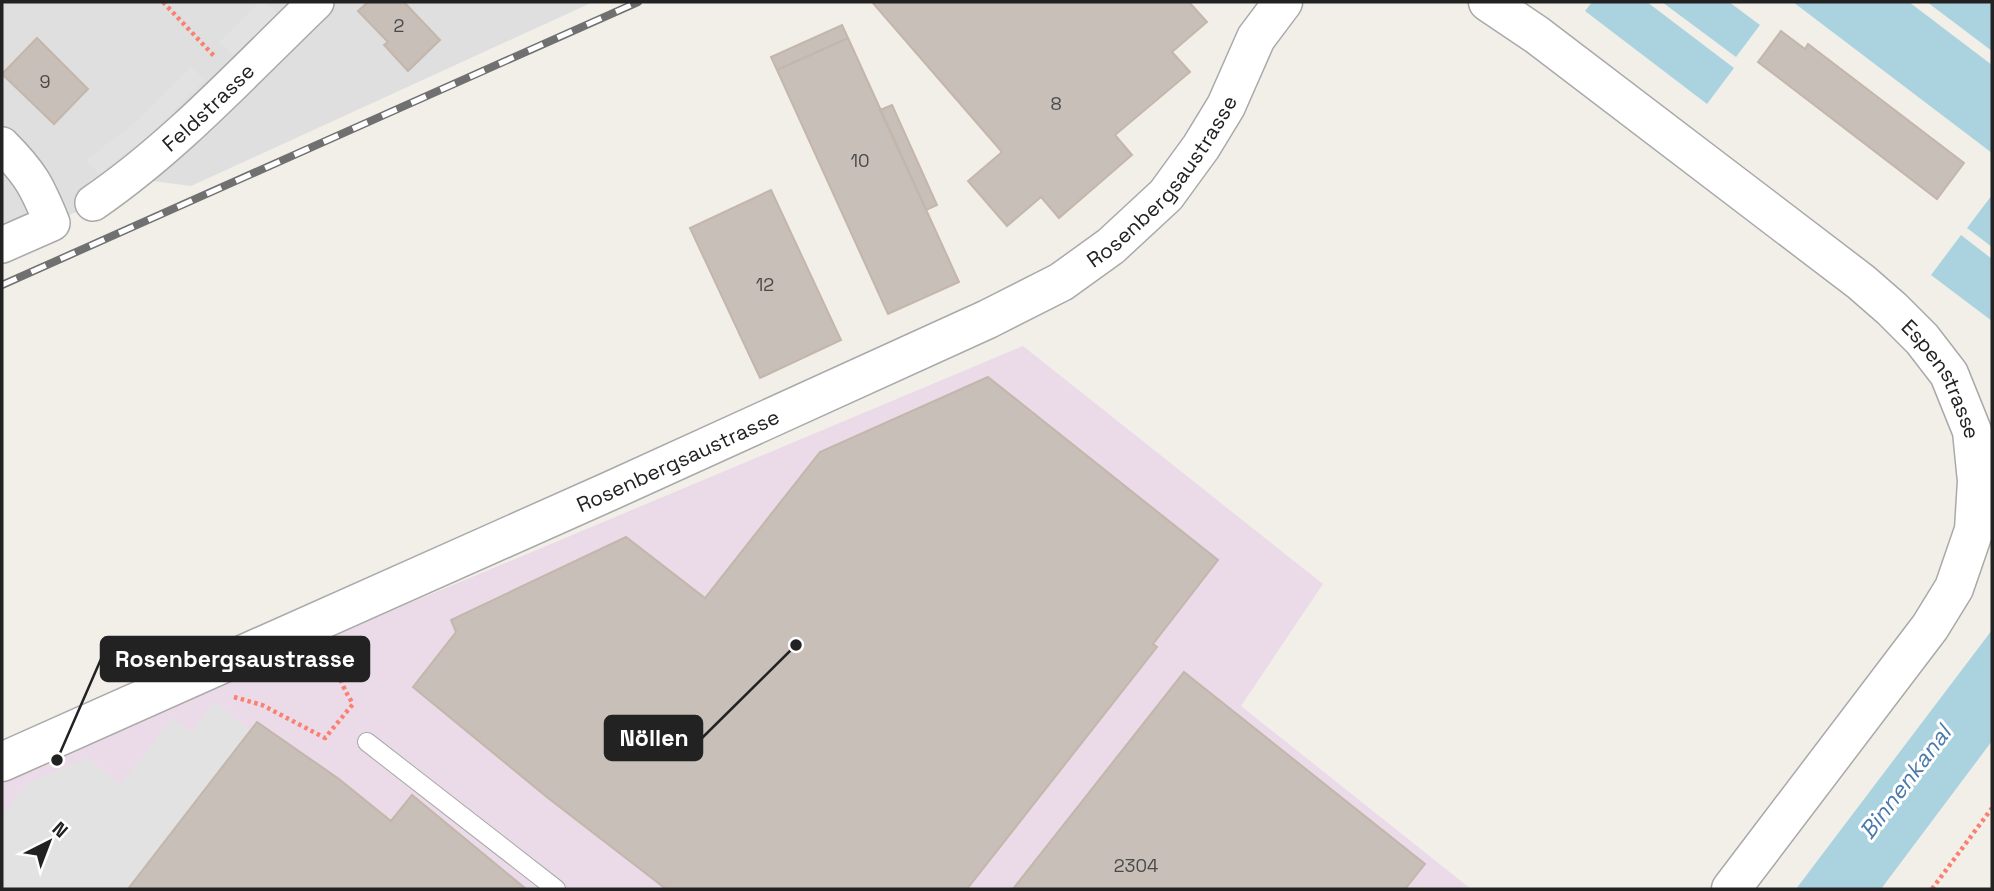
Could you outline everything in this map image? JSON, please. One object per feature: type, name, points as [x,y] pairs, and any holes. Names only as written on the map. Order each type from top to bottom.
[{"type":"street","name":"Feldstrasse","points":[[93,203],[130,178],[165,148],[316,2]]},
{"type":"street","name":"Rosenbergsaustrasse","points":[[2,762],[610,491],[976,324],[1061,282],[1111,246],[1166,195],[1226,106],[1258,20],[1283,2]]},
{"type":"street","name":"Espenstrasse","points":[[1488,2],[1861,282],[1892,309],[1922,339],[1949,374],[1972,431],[1977,481],[1974,530],[1954,588],[1930,627],[1731,889]]},
{"type":"street","points":[[2,145],[24,168],[36,186],[52,223],[2,245]]},
{"type":"lane","points":[[367,743],[556,889]]},
{"type":"path","points":[[163,2],[217,59]]},
{"type":"path","points":[[325,738],[353,704]]},
{"type":"path","points":[[1932,889],[1992,808]]},
{"type":"shaded area","points":[[2,2],[593,2],[191,186],[129,178],[85,208],[2,245]]},
{"type":"shaded area","points":[[259,2],[266,2],[277,13],[234,56],[219,42]]},
{"type":"shaded area","points":[[191,66],[205,80],[145,139],[99,174],[86,160],[132,125]]},
{"type":"shaded area","points":[[1023,346],[1323,584],[1241,706],[1471,889],[2,889],[2,774]]},
{"type":"shaded area","points":[[215,702],[251,731],[128,889],[2,889],[2,816],[28,783],[87,758],[120,784],[173,718],[191,732]]},
{"type":"water","points":[[1592,2],[1647,2],[1734,68],[1707,104],[1585,11]]},
{"type":"water","points":[[1662,2],[1729,2],[1760,25],[1736,57]]},
{"type":"water","points":[[1793,2],[1909,2],[1992,65],[1992,153]]},
{"type":"water","points":[[1927,2],[1992,2],[1992,51]]},
{"type":"water","points":[[1992,195],[1992,247],[1967,228]]},
{"type":"water","points":[[1961,235],[1992,259],[1992,321],[1931,275]]},
{"type":"water","name":"Binnenkanal","points":[[1992,630],[1992,741],[1881,889],[1796,889]]},
{"type":"building","points":[[368,2],[404,2],[440,40],[408,71],[384,45],[388,42],[358,11]]},
{"type":"building","points":[[872,2],[1189,2],[1207,22],[1172,52],[1190,72],[1115,135],[1132,155],[1059,218],[1041,197],[1007,226],[968,181],[1002,152]]},
{"type":"building","points":[[842,25],[848,38],[777,70],[771,57]]},
{"type":"building","points":[[1781,31],[1805,49],[1808,44],[1964,163],[1937,199],[1758,62]]},
{"type":"building","points":[[37,38],[88,89],[54,124],[2,74]]},
{"type":"building","points":[[848,38],[959,282],[888,314],[777,70]]},
{"type":"building","points":[[892,105],[937,205],[926,210],[880,110]]},
{"type":"building","points":[[771,190],[841,340],[760,378],[690,228]]},
{"type":"building","points":[[988,377],[1218,560],[1153,644],[1157,647],[967,889],[666,889],[548,798],[413,687],[456,632],[451,620],[626,537],[705,598],[820,452]]},
{"type":"building","points":[[1184,672],[1425,864],[1405,889],[1013,889]]},
{"type":"building","points":[[257,722],[339,779],[391,821],[412,795],[526,889],[128,889]]},
{"type":"railway","points":[[2,285],[638,2]]},
{"type":"place","name":"Nöllen","points":[[796,645]]},
{"type":"place","name":"Rosenbergsaustrasse","points":[[57,760]]}]
